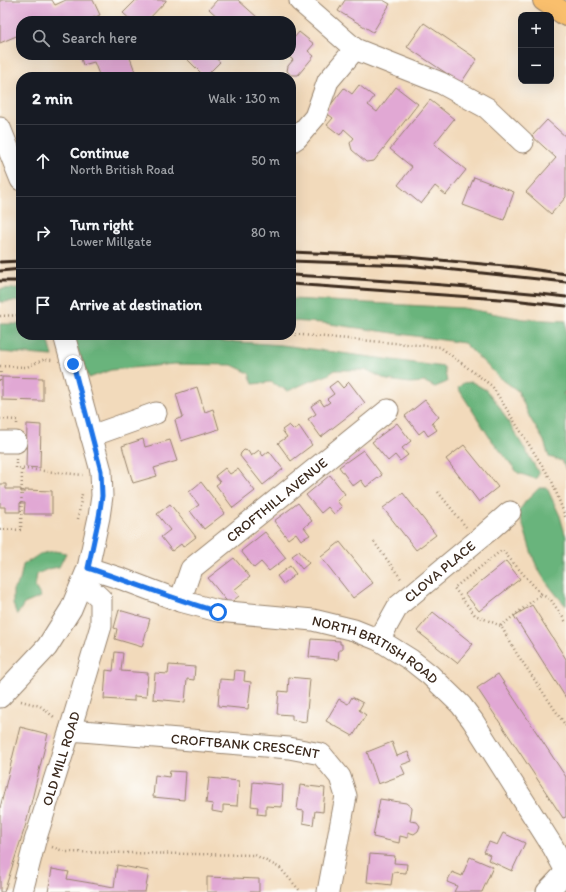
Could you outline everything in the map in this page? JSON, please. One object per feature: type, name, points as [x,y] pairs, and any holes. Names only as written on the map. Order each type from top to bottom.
[{"type":"highway","points":[[544,0],[566,15]]},
{"type":"street","points":[[300,1],[355,49],[441,83],[487,108],[523,142]]},
{"type":"street","points":[[296,139],[314,117],[328,81],[355,49]]},
{"type":"street","points":[[0,128],[16,165]]},
{"type":"street","points":[[1,696],[47,647],[71,609],[85,575],[99,517],[102,496],[101,471],[66,340]]},
{"type":"street","name":"CROFTHILL AVENUE","points":[[180,601],[191,569],[388,410]]},
{"type":"street","points":[[91,436],[156,413]]},
{"type":"street","name":"CLOVA PLACE","points":[[379,640],[398,606],[510,512]]},
{"type":"street","name":"NORTH BRITISH ROAD","points":[[85,575],[122,579],[180,601],[218,612],[313,620],[354,630],[379,640],[411,660],[430,675],[461,705],[473,721],[553,847],[566,871]]},
{"type":"street","name":"OLD MILL ROAD","points":[[22,892],[35,841],[101,626],[102,599],[85,575]]},
{"type":"street","name":"CROFTBANK CRESCENT","points":[[70,730],[289,748],[321,754],[340,777],[346,796],[328,892]]},
{"type":"street","points":[[547,892],[566,871]]},
{"type":"path","points":[[0,316],[16,315]]},
{"type":"path","points":[[296,334],[440,347],[492,386],[552,481],[566,519]]},
{"type":"path","points":[[0,381],[0,366],[27,367],[45,359],[73,364]]},
{"type":"path","points":[[8,442],[16,468],[85,476]]},
{"type":"path","points":[[0,529],[21,530],[22,469]]},
{"type":"path","points":[[438,492],[477,541]]},
{"type":"path","points":[[374,542],[412,594]]},
{"type":"path","points":[[566,622],[551,600],[541,594],[502,550],[454,588],[475,615],[501,626],[566,726]]},
{"type":"path","points":[[501,626],[541,594]]},
{"type":"path","points":[[1,696],[40,706],[70,730]]},
{"type":"path","points":[[35,841],[66,852],[255,856],[280,868],[301,892]]},
{"type":"green space","points":[[16,288],[16,301],[0,302],[0,289]]},
{"type":"green space","points":[[296,299],[463,308],[524,319],[566,321],[566,393],[563,393],[566,397],[566,470],[562,461],[549,457],[544,441],[530,418],[518,391],[499,377],[464,343],[323,323],[296,321]]},
{"type":"green space","points":[[0,324],[16,324],[16,340],[48,340],[53,356],[0,352]]},
{"type":"green space","points":[[74,340],[210,340],[282,345],[444,367],[447,382],[435,387],[425,382],[410,383],[387,380],[367,370],[335,370],[328,375],[288,391],[271,382],[253,384],[249,373],[232,365],[174,364],[111,370],[89,378]]},
{"type":"green space","points":[[472,382],[486,390],[497,403],[539,473],[536,479],[518,473],[490,438],[458,388],[463,383]]},
{"type":"green space","points":[[539,488],[547,488],[560,516],[566,537],[566,606],[540,573],[518,512],[526,501]]},
{"type":"green space","points":[[54,551],[66,553],[59,567],[48,569],[37,574],[35,587],[41,597],[24,604],[17,615],[13,604],[13,590],[20,580],[23,565],[40,554]]},
{"type":"building","points":[[0,0],[52,0],[55,5],[66,0],[93,0],[100,15],[16,16],[16,36],[0,43]]},
{"type":"building","points":[[136,0],[166,0],[152,16],[126,16],[123,13]]},
{"type":"building","points":[[217,0],[238,0],[256,16],[217,16],[209,9]]},
{"type":"building","points":[[345,0],[383,0],[390,4],[373,32],[338,11]]},
{"type":"building","points":[[424,23],[477,59],[461,83],[407,47]]},
{"type":"building","points":[[299,32],[314,44],[308,51],[314,56],[298,75],[296,75],[296,72],[287,71],[288,66],[293,60],[296,60],[296,36]]},
{"type":"building","points":[[82,60],[131,60],[135,72],[98,72],[94,62],[83,65]]},
{"type":"building","points":[[188,60],[218,60],[220,62],[210,72],[200,72]]},
{"type":"building","points":[[359,85],[374,97],[368,105],[377,112],[396,87],[418,104],[374,161],[366,162],[352,150],[350,143],[354,138],[344,129],[340,135],[327,125],[333,118],[325,112],[344,88],[352,94]]},
{"type":"building","points":[[430,100],[454,119],[434,144],[466,170],[446,195],[435,186],[421,204],[398,185],[412,167],[390,149]]},
{"type":"building","points":[[547,120],[566,137],[566,197],[551,214],[526,192],[556,158],[532,136]]},
{"type":"building","points":[[474,177],[514,192],[504,220],[463,205]]},
{"type":"building","points":[[2,377],[43,378],[43,401],[2,400]]},
{"type":"building","points":[[337,381],[343,388],[349,382],[365,403],[321,437],[308,419],[316,414],[311,406],[320,400],[324,406],[330,402],[327,399],[334,394],[329,387]]},
{"type":"building","points":[[197,387],[205,412],[213,409],[219,429],[181,441],[175,420],[183,417],[176,394]]},
{"type":"building","points":[[425,400],[439,417],[432,423],[437,430],[428,436],[424,430],[419,434],[405,416]]},
{"type":"building","points":[[397,423],[411,441],[402,448],[408,455],[400,461],[395,455],[388,461],[372,442]]},
{"type":"building","points":[[27,424],[41,425],[40,468],[26,467]]},
{"type":"building","points":[[289,425],[294,430],[299,426],[312,445],[291,461],[278,443],[287,437],[282,430]]},
{"type":"building","points":[[143,439],[145,447],[170,440],[177,461],[154,468],[157,476],[133,483],[122,446]]},
{"type":"building","points":[[464,445],[498,487],[479,502],[446,459]]},
{"type":"building","points":[[244,450],[248,451],[251,456],[259,450],[263,456],[269,451],[283,469],[263,485],[240,456]]},
{"type":"building","points":[[363,450],[382,475],[366,487],[361,480],[353,486],[339,467]]},
{"type":"building","points":[[225,468],[230,474],[238,469],[255,491],[233,508],[216,485],[220,482],[215,476]]},
{"type":"building","points":[[330,475],[345,494],[337,501],[342,507],[334,514],[328,507],[321,513],[306,495]]},
{"type":"building","points":[[201,482],[225,513],[204,529],[190,511],[199,505],[189,492]]},
{"type":"building","points":[[0,484],[6,484],[6,489],[21,489],[21,492],[25,492],[25,490],[52,491],[52,514],[24,514],[25,503],[20,503],[20,512],[5,512],[5,507],[0,507]]},
{"type":"building","points":[[403,493],[436,535],[416,550],[383,508]]},
{"type":"building","points":[[298,503],[312,521],[304,527],[310,535],[301,540],[296,533],[288,539],[274,521]]},
{"type":"building","points":[[170,504],[196,537],[183,547],[181,544],[172,551],[161,537],[170,530],[157,514]]},
{"type":"building","points":[[265,532],[286,558],[269,571],[261,562],[254,568],[241,551]]},
{"type":"building","points":[[340,542],[373,583],[353,598],[321,557]]},
{"type":"building","points":[[299,551],[309,563],[302,569],[292,556]]},
{"type":"building","points":[[234,558],[250,577],[234,590],[239,596],[229,604],[208,578]]},
{"type":"building","points":[[506,561],[520,579],[479,611],[465,594]]},
{"type":"building","points":[[290,566],[296,574],[283,584],[277,576]]},
{"type":"building","points":[[532,605],[566,659],[566,698],[514,616]]},
{"type":"building","points":[[119,610],[150,619],[142,647],[115,639],[117,629],[114,628]]},
{"type":"building","points":[[433,612],[473,644],[457,663],[417,631]]},
{"type":"building","points":[[311,639],[340,641],[340,644],[342,644],[342,650],[339,650],[338,660],[309,657]]},
{"type":"building","points":[[115,652],[123,653],[121,671],[148,673],[146,697],[134,696],[134,701],[104,699],[106,670],[113,671]]},
{"type":"building","points":[[169,665],[195,667],[194,680],[187,679],[185,702],[153,699],[155,673],[168,674]]},
{"type":"building","points":[[235,670],[245,671],[244,681],[251,682],[248,709],[218,706],[220,679],[234,680]]},
{"type":"building","points":[[498,674],[566,777],[566,817],[563,818],[477,688]]},
{"type":"building","points":[[289,677],[310,679],[306,722],[292,720],[292,715],[277,714],[279,691],[288,692]]},
{"type":"building","points":[[352,697],[363,703],[359,710],[366,715],[353,736],[326,721],[339,699],[348,704]]},
{"type":"building","points":[[20,727],[48,734],[26,824],[4,892],[0,892],[0,808]]},
{"type":"building","points":[[392,742],[397,756],[408,752],[412,761],[401,765],[405,774],[378,784],[367,752]]},
{"type":"building","points":[[170,771],[186,772],[184,800],[153,797],[155,775],[169,777]]},
{"type":"building","points":[[209,778],[239,781],[237,806],[223,805],[223,813],[212,811],[213,804],[206,803]]},
{"type":"building","points":[[253,782],[283,785],[282,807],[266,806],[266,815],[257,814],[258,807],[251,806]]},
{"type":"building","points":[[300,785],[325,788],[323,812],[315,811],[313,825],[303,823],[304,811],[297,810]]},
{"type":"building","points":[[380,799],[406,803],[412,808],[410,821],[417,822],[420,826],[418,831],[414,834],[408,832],[408,838],[400,836],[399,843],[373,837]]},
{"type":"building","points":[[503,833],[525,843],[512,871],[488,860],[490,855],[484,852],[489,842],[497,845]]},
{"type":"building","points":[[370,854],[395,856],[394,863],[407,864],[406,873],[393,872],[391,885],[367,882]]},
{"type":"building","points":[[470,857],[493,867],[482,892],[454,892],[457,886],[447,882],[452,872],[462,876]]},
{"type":"building","points":[[117,865],[149,871],[145,892],[48,892],[52,869],[69,872],[67,879],[114,887]]},
{"type":"building","points":[[207,877],[259,879],[259,892],[207,892]]},
{"type":"railway","points":[[296,252],[407,257],[516,267],[566,274]]},
{"type":"railway","points":[[0,262],[16,261]]},
{"type":"railway","points":[[296,261],[407,265],[566,282]]},
{"type":"railway","points":[[0,271],[16,269]]},
{"type":"railway","points":[[296,275],[429,284],[566,297]]},
{"type":"railway","points":[[0,281],[16,281]]},
{"type":"railway","points":[[296,284],[513,300],[566,306]]},
{"type":"route","points":[[73,364],[101,471],[102,496],[88,568],[180,601],[218,612]]}]
